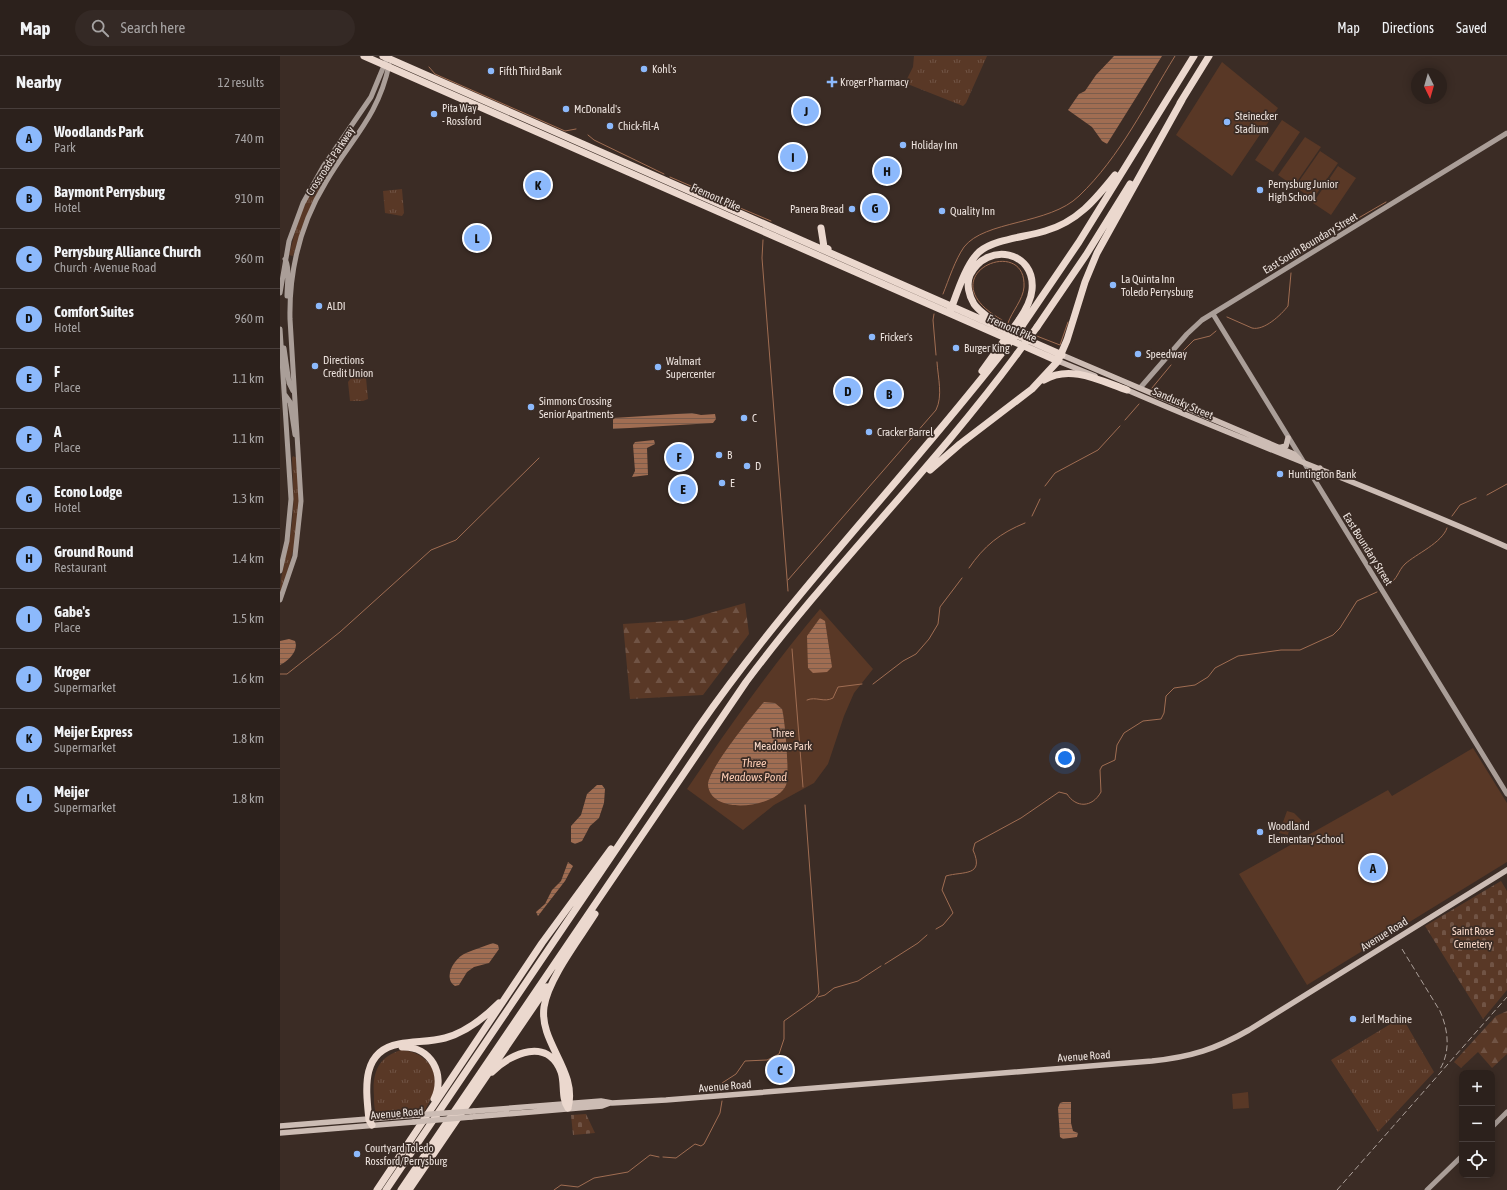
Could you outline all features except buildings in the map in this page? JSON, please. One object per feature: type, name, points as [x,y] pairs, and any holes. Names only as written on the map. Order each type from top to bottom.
[{"type":"highway","name":"Fremont Pike","points":[[364,56],[387,60],[577,142],[716,206],[1060,358]]},
{"type":"highway","points":[[386,1190],[649,800],[717,701],[760,642],[942,428],[1079,242],[1194,56]]},
{"type":"highway","points":[[401,1190],[634,849],[709,734],[767,653],[812,598],[913,484],[970,416],[1037,327],[1086,255],[1209,56]]},
{"type":"highway","name":"Fremont Pike","points":[[387,60],[501,116],[683,195],[716,206],[742,217],[751,218],[845,259],[953,310],[989,322],[1060,358]]},
{"type":"highway","points":[[913,484],[960,444],[1022,398],[1038,383],[1060,358],[1097,253],[1182,100]]},
{"type":"highway","points":[[501,116],[577,142]]},
{"type":"highway","points":[[953,310],[972,261],[980,252],[993,244],[1045,231],[1069,221],[1091,204],[1132,155]]},
{"type":"highway","points":[[821,228],[824,247],[839,254],[845,259]]},
{"type":"highway","points":[[953,310],[969,278],[980,262],[991,255],[1009,255],[1022,262],[1030,273],[1032,290],[1028,305],[1020,323]]},
{"type":"highway","points":[[969,278],[968,288],[974,303],[996,326]]},
{"type":"highway","points":[[1038,383],[1056,374],[1076,373],[1127,390]]},
{"type":"highway","points":[[377,1190],[584,885],[635,816],[649,800]]},
{"type":"highway","points":[[567,1105],[566,1074],[547,1034],[544,1014],[545,1001],[550,988],[568,957],[630,858],[634,849]]},
{"type":"highway","points":[[410,1190],[568,957]]},
{"type":"highway","points":[[371,1121],[367,1074],[372,1062],[378,1055],[389,1047],[397,1044],[438,1040],[463,1031],[485,1016],[515,985]]},
{"type":"highway","points":[[371,1121],[370,1082],[374,1065],[379,1058],[390,1050],[402,1047],[415,1048],[427,1054],[433,1061],[438,1073],[439,1082],[435,1097],[415,1133]]},
{"type":"highway","points":[[480,1086],[496,1068],[513,1055],[526,1051],[539,1052],[551,1058],[559,1068],[567,1105]]},
{"type":"main road","points":[[377,56],[387,60]]},
{"type":"main road","name":"Sandusky Street","points":[[1060,358],[1090,374],[1228,433],[1301,460],[1507,547]]},
{"type":"main road","name":"Sandusky Street","points":[[1060,358],[1140,388],[1294,454],[1301,460]]},
{"type":"main road","points":[[1090,374],[1100,375],[1132,388],[1140,388]]},
{"type":"main road","points":[[1278,448],[1286,446],[1288,438]]},
{"type":"main road","points":[[1311,476],[1314,471],[1320,468]]},
{"type":"main road","name":"Avenue Road","points":[[280,1133],[371,1121],[474,1111],[567,1105],[602,1106],[612,1103],[673,1100],[1152,1061],[1194,1055],[1220,1046],[1249,1030],[1507,870]]},
{"type":"main road","name":"Avenue Road","points":[[280,1126],[371,1121],[414,1122],[471,1117],[567,1105]]},
{"type":"street","name":"Crossroads Parkway","points":[[280,293],[285,259],[293,228],[310,189],[371,97],[387,60]]},
{"type":"street","name":"Crossroads Parkway","points":[[280,600],[291,568],[299,529],[301,501],[299,445],[290,319],[290,294],[294,266],[308,218],[326,182],[374,111],[382,90],[387,60]]},
{"type":"street","name":"East South Boundary Street","points":[[1140,388],[1191,329],[1212,314],[1507,133]]},
{"type":"street","points":[[285,259],[288,264],[286,278],[290,319]]},
{"type":"street","name":"East Boundary Street","points":[[1212,314],[1507,794]]},
{"type":"street","points":[[280,329],[291,499],[287,541],[280,571]]},
{"type":"street","points":[[281,338],[288,366],[289,383],[295,394]]},
{"type":"street","points":[[285,394],[290,402],[296,440],[299,445]]},
{"type":"street","points":[[1495,1124],[1507,1112]]},
{"type":"street","points":[[1427,1190],[1459,1159]]},
{"type":"green space","points":[[914,56],[987,56],[966,103],[963,106],[905,83],[913,67]]},
{"type":"green space","name":"Steinecker Stadium","points":[[1222,62],[1278,108],[1232,176],[1176,135]]},
{"type":"green space","points":[[1282,120],[1300,132],[1273,172],[1255,160]]},
{"type":"green space","points":[[1305,137],[1321,147],[1294,186],[1278,175]]},
{"type":"green space","points":[[1320,151],[1338,163],[1313,199],[1295,187]]},
{"type":"green space","points":[[335,155],[337,158],[323,181],[312,204],[293,256],[289,255],[299,217],[311,190]]},
{"type":"green space","points":[[1338,166],[1356,178],[1331,215],[1313,203]]},
{"type":"green space","points":[[402,189],[404,213],[402,216],[385,213],[383,191]]},
{"type":"green space","points":[[352,377],[366,378],[368,399],[363,401],[350,401],[348,382]]},
{"type":"green space","points":[[293,456],[297,458],[299,513],[292,555],[280,594],[281,578],[290,538],[293,512]]},
{"type":"green space","points":[[745,603],[749,634],[703,695],[630,699],[623,624],[685,620]]},
{"type":"green space","name":"Three Meadows Park","points":[[820,609],[873,669],[854,693],[844,716],[828,764],[814,783],[774,805],[743,830],[687,789],[751,697]]},
{"type":"green space","points":[[1473,748],[1507,803],[1507,862],[1307,985],[1239,874],[1388,790],[1392,796]]},
{"type":"green space","points":[[1287,811],[1294,813],[1302,821],[1295,829],[1290,825],[1288,835],[1279,833]]},
{"type":"green space","name":"Saint Rose Cemetery","points":[[1501,881],[1507,891],[1507,990],[1483,1019],[1425,926]]},
{"type":"green space","points":[[1507,1011],[1507,1054],[1492,1068],[1478,1052],[1461,1068],[1454,1062],[1496,1016]]},
{"type":"green space","points":[[1402,1017],[1434,1072],[1378,1132],[1331,1060]]},
{"type":"green space","points":[[401,1050],[409,1051],[423,1057],[428,1062],[435,1075],[434,1092],[424,1112],[378,1117],[374,1102],[374,1080],[378,1067],[387,1057]]},
{"type":"green space","points":[[1248,1092],[1249,1108],[1233,1109],[1232,1094]]},
{"type":"green space","points":[[586,1114],[595,1133],[573,1135],[571,1115]]},
{"type":"water","points":[[1114,56],[1162,56],[1107,144],[1102,141],[1092,127],[1068,110],[1079,94],[1085,91],[1096,75]]},
{"type":"water","points":[[692,413],[701,415],[715,414],[716,419],[713,423],[613,429],[613,418]]},
{"type":"water","points":[[654,440],[655,444],[647,448],[648,475],[632,477],[635,471],[633,445],[635,442]]},
{"type":"water","points":[[820,618],[825,621],[832,667],[827,672],[813,673],[808,668],[807,636]]},
{"type":"water","points":[[289,639],[295,641],[296,648],[290,658],[280,665],[280,641]]},
{"type":"water","name":"Three Meadows Pond","points":[[764,702],[775,703],[782,709],[786,735],[786,785],[780,793],[771,799],[759,803],[732,805],[720,802],[712,795],[708,785],[710,778],[722,756],[750,718]]},
{"type":"water","points":[[597,785],[602,785],[605,789],[604,803],[599,818],[590,826],[582,841],[575,844],[571,842],[571,826],[581,815],[587,794]]},
{"type":"water","points":[[568,862],[573,866],[565,881],[538,916],[536,912],[545,904],[552,890],[561,881]]},
{"type":"water","points":[[493,943],[498,945],[499,949],[489,963],[474,967],[467,972],[459,985],[455,986],[451,982],[450,978],[450,973],[454,963],[462,955]]},
{"type":"water","points":[[1071,1102],[1071,1123],[1073,1131],[1078,1133],[1077,1137],[1063,1139],[1060,1137],[1058,1108],[1060,1103]]},
{"type":"waterway","points":[[943,294],[961,252],[964,247],[974,238],[1002,227],[1035,218],[1066,205],[1079,196],[1094,181],[1132,129],[1175,56]]},
{"type":"waterway","points":[[429,67],[435,74],[565,131],[576,129]]},
{"type":"waterway","points":[[588,135],[594,140],[664,174]]},
{"type":"waterway","points":[[670,177],[712,195]]},
{"type":"waterway","points":[[726,202],[771,221]]},
{"type":"waterway","points":[[1355,220],[1386,202]]},
{"type":"waterway","points":[[763,240],[762,258],[788,591]]},
{"type":"waterway","points":[[1295,258],[1320,241]]},
{"type":"waterway","points":[[1002,320],[981,304],[973,289],[975,276],[985,266],[998,262],[1011,263],[1021,271],[1024,287],[1020,301],[1008,323]]},
{"type":"waterway","points":[[1227,317],[1252,328],[1262,327],[1272,322],[1288,306],[1291,273]]},
{"type":"waterway","points":[[934,314],[933,320],[936,355]]},
{"type":"waterway","points":[[1034,335],[1060,345],[1068,322]]},
{"type":"waterway","points":[[1023,331],[1029,333]]},
{"type":"waterway","points":[[1175,359],[1194,340],[1210,336],[1216,331]]},
{"type":"waterway","points":[[788,580],[936,410],[940,393],[937,362]]},
{"type":"waterway","points":[[1152,388],[1171,365]]},
{"type":"waterway","points":[[1125,420],[1139,404]]},
{"type":"waterway","points":[[1045,486],[1055,473],[1098,450],[1120,426]]},
{"type":"waterway","points":[[280,674],[287,674],[340,632],[431,550],[456,540],[539,458]]},
{"type":"waterway","points":[[1487,495],[1507,484]]},
{"type":"waterway","points":[[1452,516],[1460,505],[1476,498]]},
{"type":"waterway","points":[[1032,516],[1040,499]]},
{"type":"waterway","points":[[969,568],[993,541],[1008,531],[1025,523]]},
{"type":"waterway","points":[[1387,586],[1396,578],[1405,564],[1440,539],[1447,528]]},
{"type":"waterway","points":[[873,684],[903,661],[916,654],[929,639],[938,624],[940,607],[962,578]]},
{"type":"waterway","points":[[936,929],[943,925],[953,913],[942,890],[946,876],[965,873],[974,869],[976,865],[973,850],[975,843],[1021,818],[1059,792],[1067,794],[1071,799],[1079,804],[1093,801],[1101,792],[1100,770],[1102,766],[1115,760],[1117,745],[1124,733],[1143,721],[1161,719],[1164,713],[1166,696],[1174,688],[1195,685],[1208,677],[1215,668],[1238,656],[1281,650],[1300,650],[1333,635],[1340,628],[1357,601],[1377,592]]},
{"type":"waterway","points":[[792,649],[803,787]]},
{"type":"waterway","points":[[807,700],[830,699],[833,698],[838,687],[862,684]]},
{"type":"waterway","points":[[721,1092],[722,1083],[736,1074],[745,1061],[767,1060],[779,1054],[784,1039],[784,1021],[815,999],[819,993],[805,805]]},
{"type":"waterway","points":[[885,964],[918,943],[927,935]]},
{"type":"waterway","points":[[818,997],[825,995],[834,988],[858,981],[881,966]]},
{"type":"waterway","points":[[663,1157],[676,1158],[695,1144],[701,1146],[704,1144],[720,1113],[722,1101]]},
{"type":"waterway","points":[[554,1190],[561,1185],[578,1187],[594,1178],[628,1172],[650,1155],[659,1157]]},
{"type":"railway","points":[[1402,949],[1443,1018],[1447,1047],[1446,1055],[1440,1069]]},
{"type":"railway","points":[[1337,1190],[1507,997]]},
{"type":"place","name":"Kohl's","points":[[644,69]]},
{"type":"place","name":"Fifth Third Bank","points":[[491,71]]},
{"type":"place","name":"Kroger Pharmacy","points":[[832,82]]},
{"type":"place","name":"McDonald's","points":[[566,109]]},
{"type":"place","name":"Kroger","points":[[806,111]]},
{"type":"place","name":"Pita Way - Rossford","points":[[434,114]]},
{"type":"place","name":"Steinecker Stadium","points":[[1227,122]]},
{"type":"place","name":"Chick-fil-A","points":[[610,126]]},
{"type":"place","name":"Holiday Inn","points":[[903,145]]},
{"type":"place","name":"Gabe's","points":[[793,157]]},
{"type":"place","name":"Ground Round","points":[[887,171]]},
{"type":"place","name":"Meijer Express","points":[[538,185]]},
{"type":"place","name":"Perrysburg Junior High School","points":[[1260,190]]},
{"type":"place","name":"Econo Lodge","points":[[875,208]]},
{"type":"place","name":"Panera Bread","points":[[852,209]]},
{"type":"place","name":"Quality Inn","points":[[942,211]]},
{"type":"place","name":"Meijer","points":[[477,238]]},
{"type":"place","name":"La Quinta Inn Toledo Perrysburg","points":[[1113,285]]},
{"type":"place","name":"ALDI","points":[[319,306]]},
{"type":"place","name":"Fricker's","points":[[872,337]]},
{"type":"place","name":"Burger King","points":[[956,348]]},
{"type":"place","name":"Speedway","points":[[1138,354]]},
{"type":"place","name":"Directions Credit Union","points":[[315,366]]},
{"type":"place","name":"Walmart Supercenter","points":[[658,367]]},
{"type":"place","name":"Comfort Suites","points":[[848,391]]},
{"type":"place","name":"Baymont Perrysburg","points":[[889,394]]},
{"type":"place","name":"Simmons Crossing Senior Apartments","points":[[531,407]]},
{"type":"place","name":"C","points":[[744,418]]},
{"type":"place","name":"Cracker Barrel","points":[[869,432]]},
{"type":"place","name":"B","points":[[719,455]]},
{"type":"place","name":"A","points":[[679,457]]},
{"type":"place","name":"D","points":[[747,466]]},
{"type":"place","name":"Huntington Bank","points":[[1280,474]]},
{"type":"place","name":"E","points":[[722,483]]},
{"type":"place","name":"F","points":[[683,489]]},
{"type":"place","name":"Woodland Elementary School","points":[[1260,832]]},
{"type":"place","name":"Woodlands Park","points":[[1373,868]]},
{"type":"place","name":"Jerl Machine","points":[[1353,1019]]},
{"type":"place","name":"Perrysburg Alliance Church","points":[[780,1070]]},
{"type":"place","name":"Courtyard Toledo Rossford/Perrysburg","points":[[357,1154]]}]
